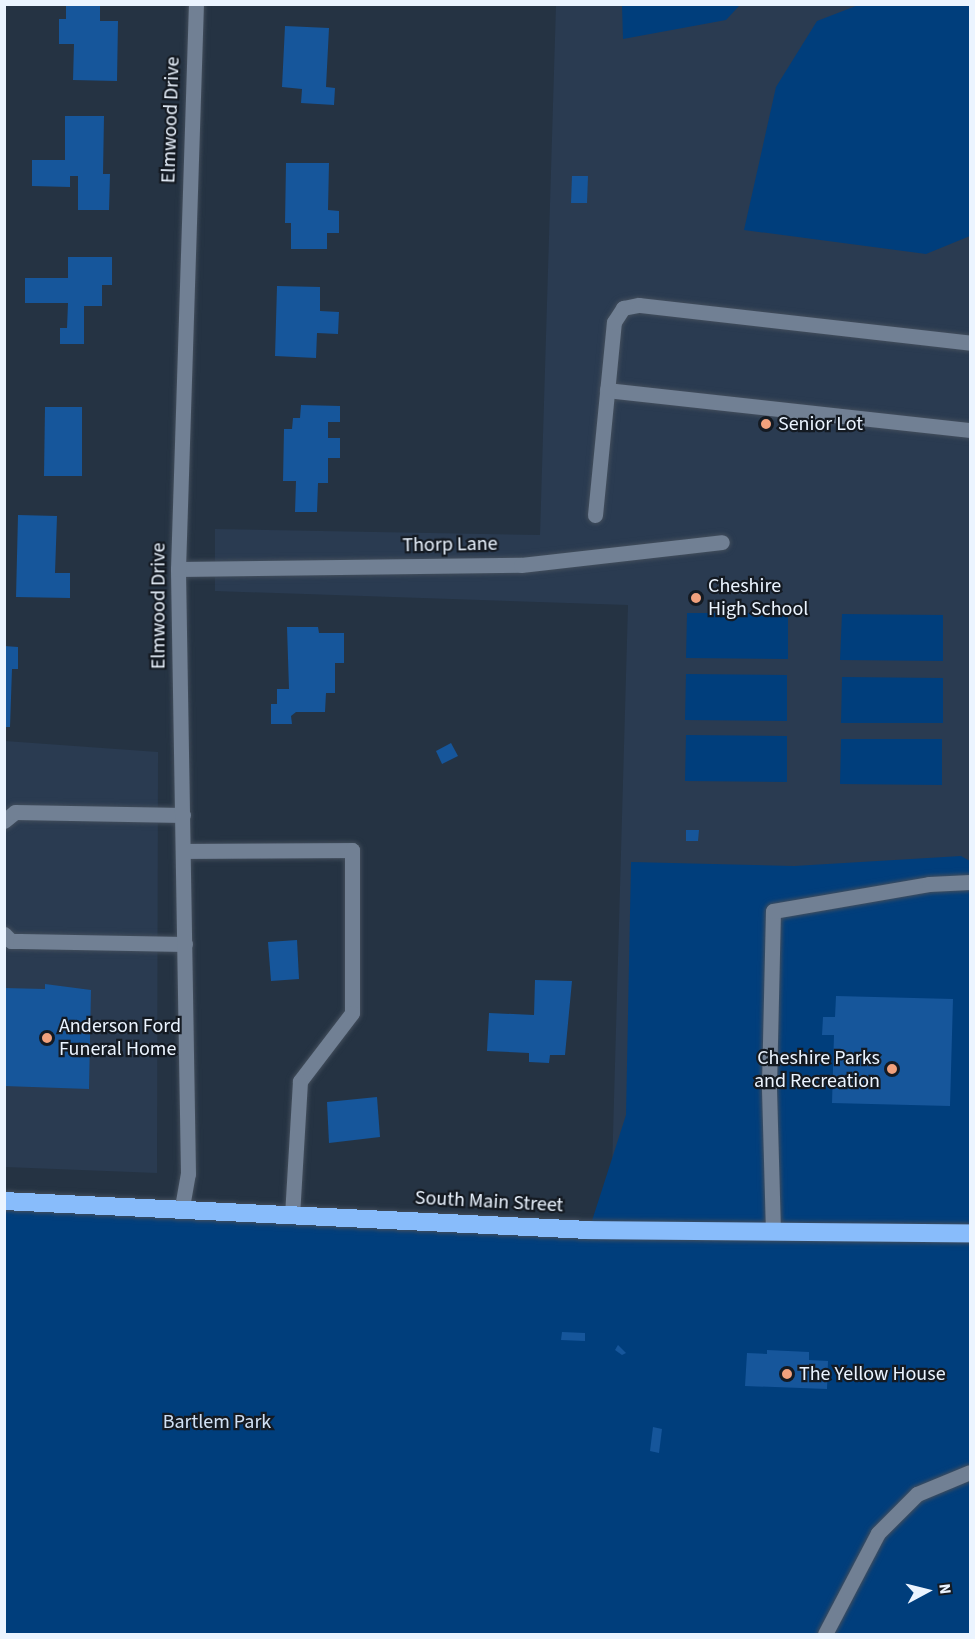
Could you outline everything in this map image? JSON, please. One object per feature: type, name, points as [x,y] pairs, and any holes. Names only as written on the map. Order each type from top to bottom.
[{"type":"highway","name":"South Main Street","points":[[4,1201],[182,1207],[589,1230],[970,1233]]},
{"type":"street","name":"Elmwood Drive","points":[[182,1207],[188,1174],[178,569],[196,4]]},
{"type":"street","points":[[595,515],[614,322],[623,309],[639,305],[970,343]]},
{"type":"street","points":[[607,390],[970,430]]},
{"type":"street","name":"Thorp Lane","points":[[178,569],[521,565],[722,542]]},
{"type":"street","points":[[4,821],[15,812],[183,815]]},
{"type":"street","points":[[183,851],[352,850],[352,1013],[300,1081],[292,1214]]},
{"type":"street","points":[[773,1232],[769,1086],[773,911],[929,884],[970,882]]},
{"type":"street","points":[[4,934],[11,941],[184,944]]},
{"type":"street","points":[[825,1635],[878,1533],[916,1494],[970,1472]]},
{"type":"shaded area","name":"Cheshire High School","points":[[556,5],[970,5],[970,1184],[612,1170],[628,605],[215,591],[215,529],[540,535]]},
{"type":"shaded area","points":[[5,741],[158,752],[157,1173],[5,1167]]},
{"type":"green space","points":[[622,4],[740,5],[726,20],[623,39]]},
{"type":"green space","points":[[861,4],[970,5],[970,236],[926,254],[744,230],[776,87],[817,21]]},
{"type":"green space","points":[[687,613],[788,613],[788,659],[686,658]]},
{"type":"green space","points":[[842,614],[943,615],[943,661],[840,660]]},
{"type":"green space","points":[[686,674],[787,675],[787,721],[685,720]]},
{"type":"green space","points":[[842,677],[943,678],[943,723],[841,723]]},
{"type":"green space","points":[[686,735],[787,736],[787,782],[685,781]]},
{"type":"green space","points":[[841,739],[942,739],[942,785],[840,784]]},
{"type":"green space","name":"Bartlem Park","points":[[961,856],[970,861],[970,1634],[5,1634],[5,1201],[589,1230],[626,1115],[631,862],[794,866]]},
{"type":"building","points":[[66,4],[100,4],[100,21],[118,21],[117,81],[73,80],[74,44],[59,44],[59,19],[66,19]]},
{"type":"building","points":[[285,26],[329,28],[326,87],[335,88],[334,105],[301,103],[302,89],[282,87]]},
{"type":"building","points":[[65,116],[104,116],[103,174],[110,174],[109,210],[78,210],[78,176],[70,176],[70,187],[32,186],[32,160],[65,160]]},
{"type":"building","points":[[286,163],[329,163],[328,210],[339,211],[339,233],[327,233],[327,249],[291,249],[291,223],[285,223]]},
{"type":"building","points":[[572,176],[588,176],[587,203],[571,203]]},
{"type":"building","points":[[68,257],[112,257],[112,285],[102,285],[102,306],[84,306],[84,344],[60,344],[60,328],[67,328],[68,303],[25,303],[25,278],[68,278]]},
{"type":"building","points":[[277,286],[320,287],[320,311],[339,312],[338,334],[317,333],[316,358],[275,356]]},
{"type":"building","points":[[301,405],[340,406],[340,422],[328,422],[328,438],[340,438],[340,458],[328,458],[328,483],[318,483],[317,512],[295,512],[296,481],[283,481],[284,429],[292,429],[293,418],[300,418]]},
{"type":"building","points":[[45,407],[82,407],[82,476],[44,476]]},
{"type":"building","points":[[18,515],[57,516],[55,573],[70,573],[70,598],[16,597]]},
{"type":"building","points":[[287,627],[318,627],[319,633],[344,633],[344,663],[335,663],[335,693],[326,693],[325,712],[296,712],[291,716],[292,724],[271,724],[271,704],[277,704],[277,689],[289,689]]},
{"type":"building","points":[[4,646],[18,647],[18,669],[12,669],[10,727],[4,727]]},
{"type":"building","points":[[451,743],[458,756],[442,764],[436,751]]},
{"type":"building","points":[[686,830],[699,830],[698,841],[686,841]]},
{"type":"building","points":[[297,940],[299,979],[271,981],[268,942]]},
{"type":"building","points":[[535,980],[572,981],[565,1055],[550,1055],[549,1063],[529,1062],[529,1053],[487,1051],[489,1013],[534,1015]]},
{"type":"building","name":"Anderson Ford Funeral Home","points":[[45,984],[91,990],[89,1089],[4,1086],[4,988],[45,989]]},
{"type":"building","name":"Cheshire Parks and Recreation","points":[[836,996],[953,999],[950,1106],[832,1103],[834,1035],[822,1035],[823,1017],[835,1017]]},
{"type":"building","points":[[377,1097],[380,1137],[329,1143],[327,1102]]},
{"type":"building","points":[[562,1332],[585,1333],[585,1341],[561,1340]]},
{"type":"building","points":[[618,1345],[626,1353],[622,1355],[615,1350]]},
{"type":"building","name":"The Yellow House","points":[[767,1350],[809,1352],[809,1360],[828,1361],[827,1389],[745,1386],[747,1353],[767,1354]]},
{"type":"building","points":[[653,1427],[662,1429],[659,1453],[650,1451]]},
{"type":"place","name":"Senior Lot","points":[[766,424]]},
{"type":"place","name":"Cheshire High School","points":[[696,598]]},
{"type":"place","name":"Anderson Ford Funeral Home","points":[[47,1038]]},
{"type":"place","name":"Cheshire Parks and Recreation","points":[[892,1069]]},
{"type":"place","name":"The Yellow House","points":[[787,1374]]}]
